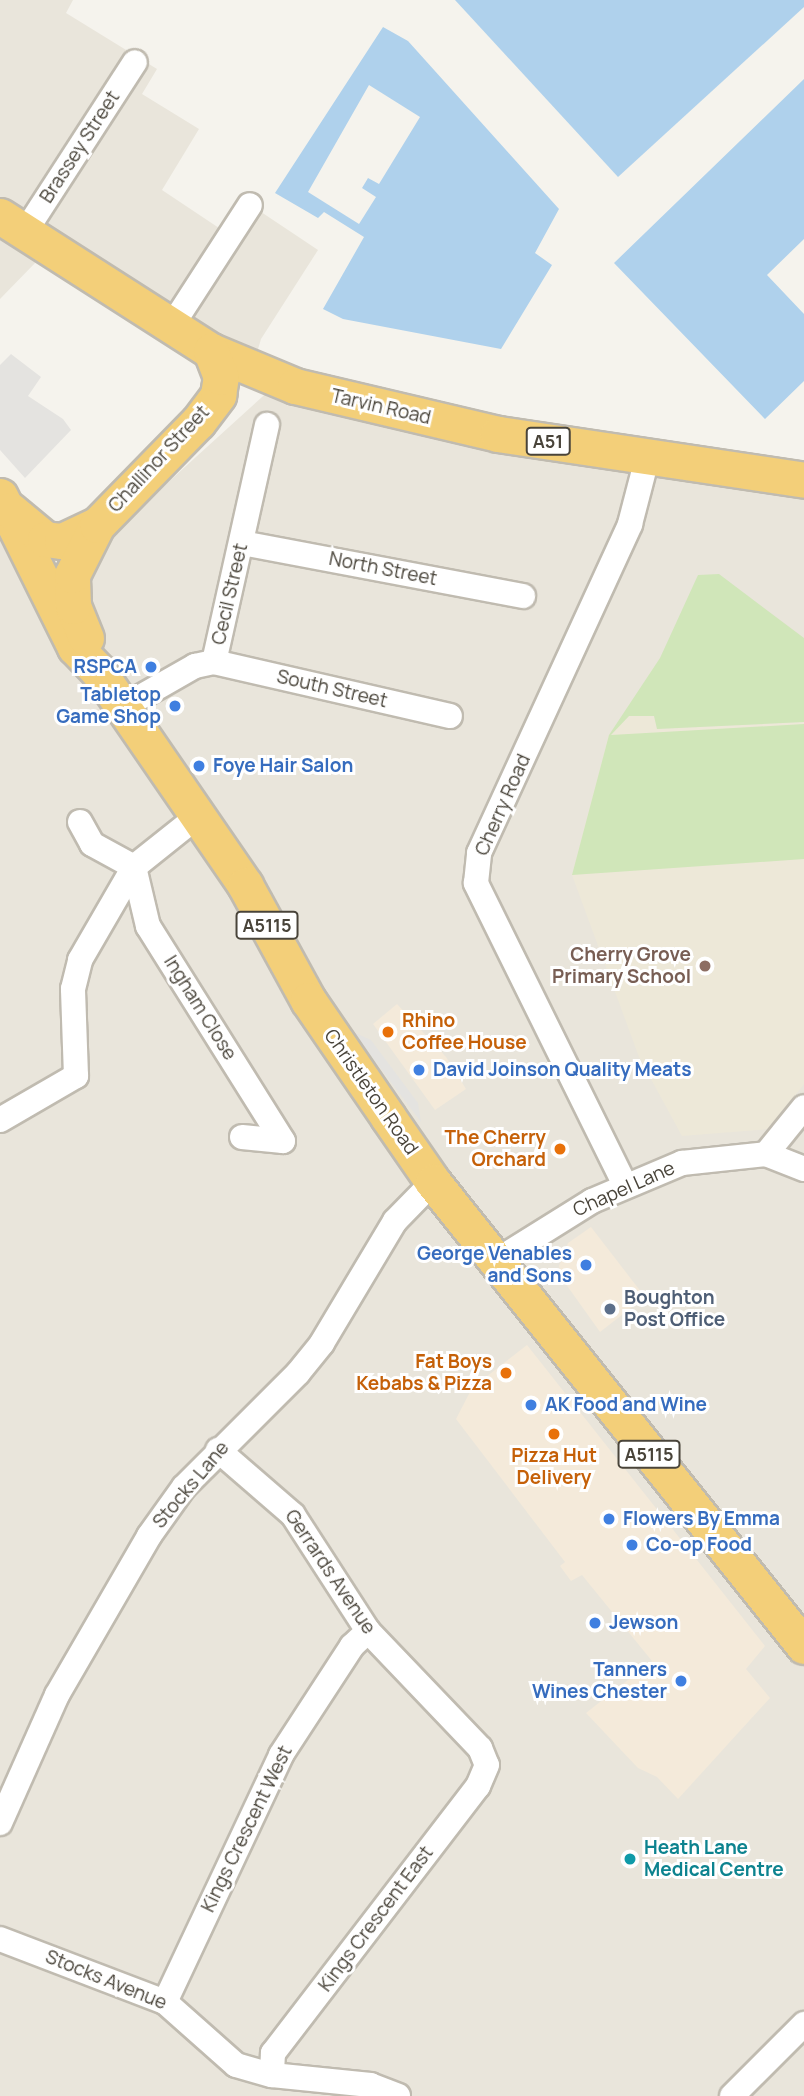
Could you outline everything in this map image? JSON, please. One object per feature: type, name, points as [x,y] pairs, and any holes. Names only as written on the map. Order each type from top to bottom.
[{"type":"highway","name":"Tarvin Road","points":[[12,224],[211,351],[295,386],[498,434],[804,480]]},
{"type":"highway","name":"Challinor Street","points":[[98,671],[73,606],[72,575],[97,524],[198,422],[218,394],[221,377],[211,351]]},
{"type":"highway","points":[[198,422],[248,390],[295,386]]},
{"type":"highway","name":"Challinor Street","points":[[4,502],[45,539],[62,541],[97,524]]},
{"type":"highway","name":"Christleton Road","points":[[4,502],[63,627],[98,671],[245,885],[307,999],[433,1182],[798,1629]]},
{"type":"street","name":"Brassey Street","points":[[12,224],[135,62]]},
{"type":"street","points":[[171,327],[250,205]]},
{"type":"street","name":"Cecil Street","points":[[123,707],[195,666],[214,662],[267,425]]},
{"type":"street","name":"Cherry Road","points":[[625,1185],[475,883],[479,853],[630,524],[648,455]]},
{"type":"street","name":"North Street","points":[[242,542],[523,596]]},
{"type":"street","name":"South Street","points":[[214,662],[450,716]]},
{"type":"street","points":[[0,1120],[76,1076],[73,989],[80,960],[134,867],[198,816]]},
{"type":"street","points":[[80,822],[92,844],[134,867]]},
{"type":"street","name":"Ingham Close","points":[[134,867],[148,926],[283,1141],[242,1137]]},
{"type":"street","points":[[766,1154],[804,1107]]},
{"type":"street","name":"Chapel Lane","points":[[496,1261],[625,1185],[682,1163],[766,1154],[804,1169]]},
{"type":"street","name":"Stocks Lane","points":[[0,1823],[13,1786],[98,1619],[149,1536],[218,1450],[306,1363],[395,1221],[433,1182]]},
{"type":"street","name":"Gerrards Avenue","points":[[218,1450],[293,1515],[368,1631],[480,1748],[486,1765]]},
{"type":"street","name":"Kings Crescent West","points":[[165,2002],[281,1755],[352,1646],[368,1631]]},
{"type":"street","name":"Kings Crescent East","points":[[272,2075],[273,2053],[478,1786],[486,1765]]},
{"type":"street","name":"Stocks Avenue","points":[[0,1939],[165,2002],[236,2066],[272,2075],[370,2085],[398,2096]]},
{"type":"street","points":[[733,2096],[804,2024]]},
{"type":"shaded area","points":[[0,0],[73,0],[66,13],[157,69],[142,94],[199,129],[162,190],[219,228],[240,198],[318,250],[261,339],[256,356],[0,198]]},
{"type":"shaded area","points":[[0,237],[37,261],[0,299]]},
{"type":"shaded area","points":[[11,354],[41,377],[28,396],[63,419],[71,430],[25,478],[0,450],[0,365]]},
{"type":"shaded area","points":[[272,388],[804,494],[804,2096],[0,2096],[0,525],[45,594]]},
{"type":"shaded area","name":"Cherry Grove Primary School","points":[[629,716],[654,716],[657,729],[804,722],[804,1084],[769,1129],[682,1136],[639,1057],[572,875],[609,735]]},
{"type":"shaded area","points":[[397,1004],[446,1057],[466,1089],[435,1110],[373,1024]]},
{"type":"shaded area","points":[[353,1032],[371,1040],[418,1103],[421,1122]]},
{"type":"shaded area","points":[[591,1227],[645,1297],[600,1332],[563,1280],[559,1266],[568,1243]]},
{"type":"shaded area","points":[[527,1345],[765,1646],[746,1669],[770,1698],[678,1799],[657,1777],[638,1768],[586,1713],[652,1661],[582,1575],[571,1581],[560,1566],[565,1562],[456,1419],[472,1388]]},
{"type":"green space","points":[[719,574],[804,638],[804,722],[657,729],[654,716],[629,716],[611,735],[804,724],[804,859],[572,875],[609,735],[660,658],[698,575]]},
{"type":"water","points":[[455,0],[804,0],[804,7],[618,177]]},
{"type":"water","points":[[383,27],[408,41],[559,209],[535,253],[552,265],[501,349],[343,319],[323,309],[364,237],[324,212],[318,218],[275,193]],"holes":[[[369,85],[420,117],[379,184],[368,178],[362,188],[376,197],[359,224],[308,192]]]},
{"type":"water","points":[[804,79],[804,239],[767,275],[804,314],[804,381],[765,419],[614,263]]},
{"type":"place","name":"RSPCA","points":[[151,667]]},
{"type":"place","name":"Tabletop Game Shop","points":[[175,706]]},
{"type":"place","name":"Foye Hair Salon","points":[[199,766]]},
{"type":"place","name":"Cherry Grove Primary School","points":[[705,966]]},
{"type":"place","name":"Rhino Coffee House","points":[[388,1032]]},
{"type":"place","name":"David Joinson Quality Meats","points":[[419,1070]]},
{"type":"place","name":"The Cherry Orchard","points":[[560,1149]]},
{"type":"place","name":"George Venables and Sons","points":[[586,1265]]},
{"type":"place","name":"Boughton Post Office","points":[[610,1309]]},
{"type":"place","name":"Fat Boys Kebabs & Pizza","points":[[506,1373]]},
{"type":"place","name":"AK Food and Wine","points":[[531,1405]]},
{"type":"place","name":"Pizza Hut Delivery","points":[[554,1434]]},
{"type":"place","name":"Flowers By Emma","points":[[609,1519]]},
{"type":"place","name":"Co-op Food","points":[[632,1545]]},
{"type":"place","name":"Jewson","points":[[595,1623]]},
{"type":"place","name":"Tanners Wines Chester","points":[[681,1681]]},
{"type":"place","name":"Heath Lane Medical Centre","points":[[630,1859]]}]
